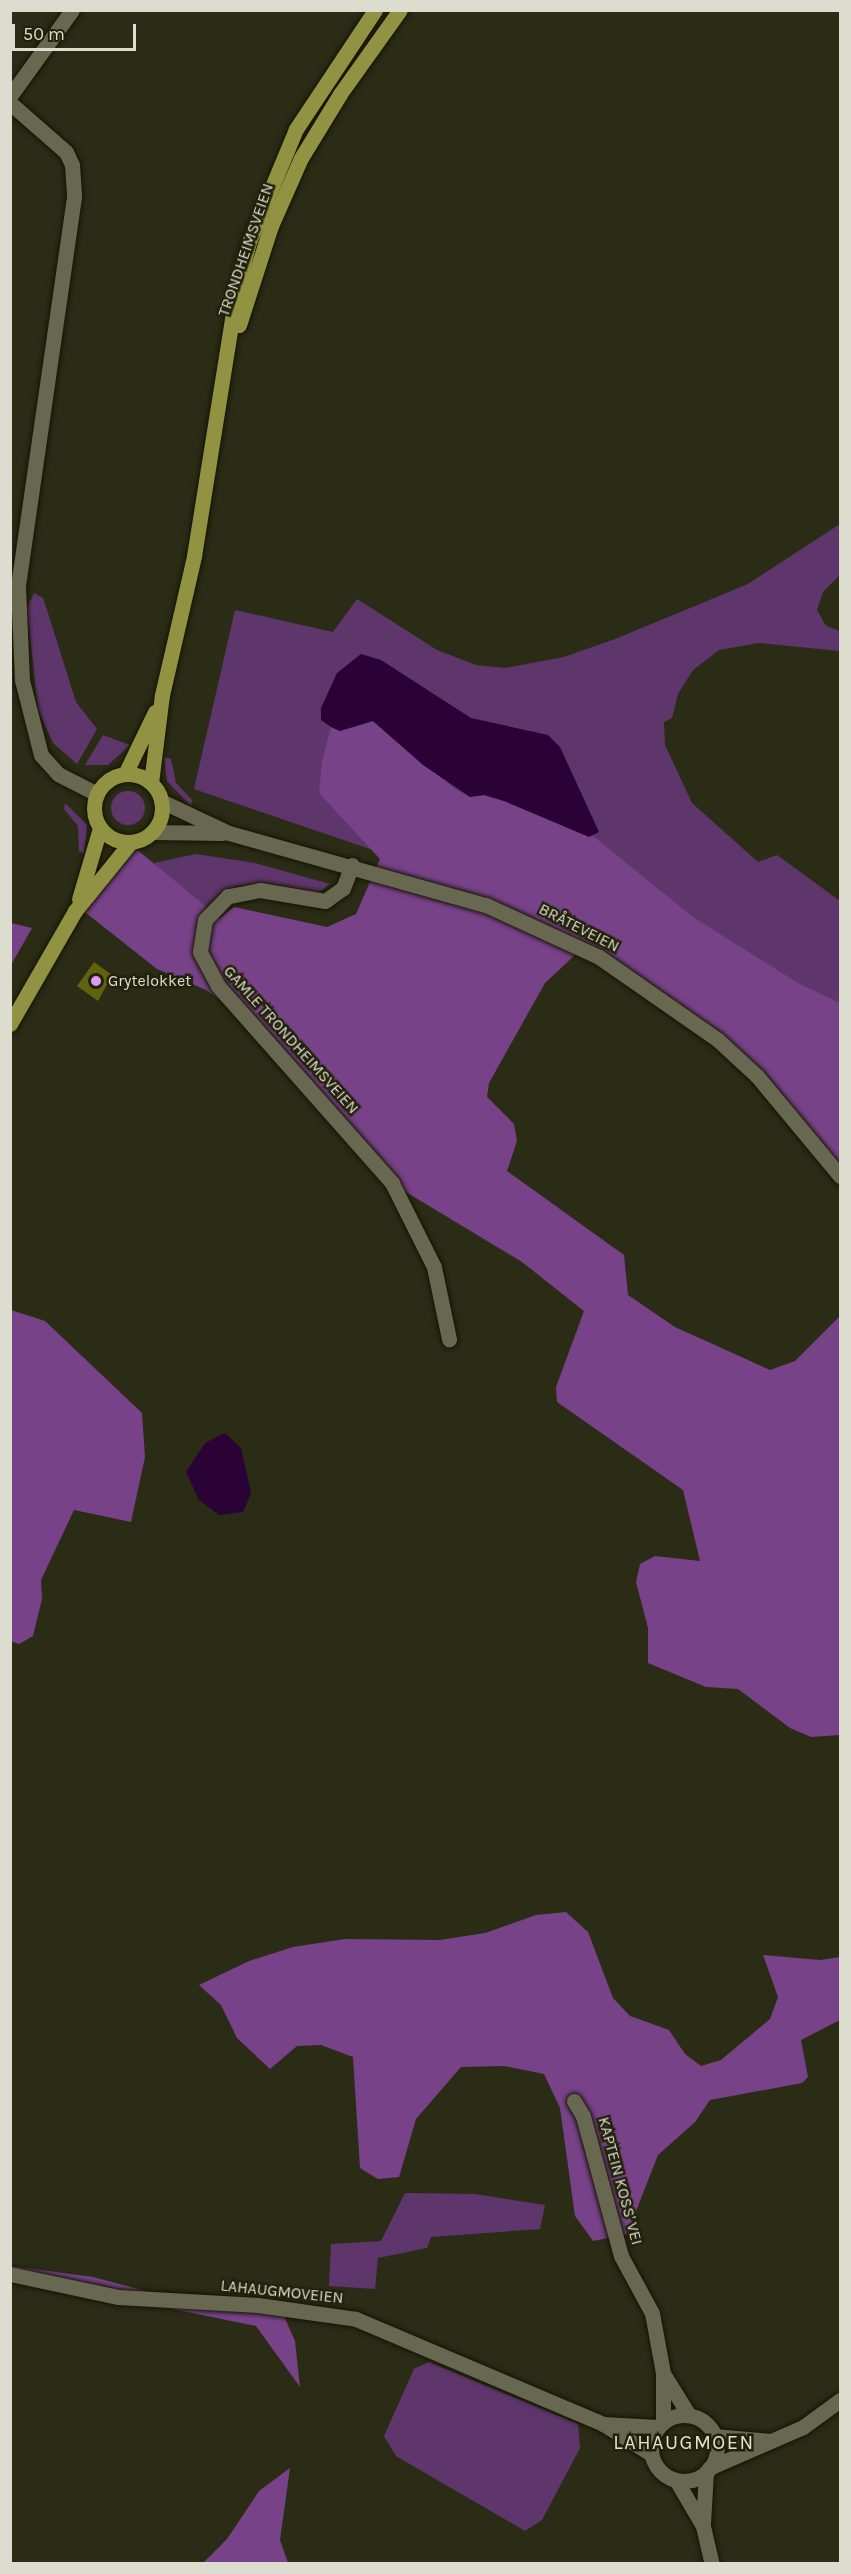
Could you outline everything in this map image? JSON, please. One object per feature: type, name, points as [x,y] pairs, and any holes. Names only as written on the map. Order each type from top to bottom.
[{"type":"main road","name":"TRONDHEIMSVEIEN","points":[[152,783],[162,695],[194,556],[229,354],[237,287],[273,179],[322,86],[375,10]]},
{"type":"main road","name":"TRONDHEIMSVEIEN","points":[[229,354],[271,226],[296,167],[329,109],[400,10]]},
{"type":"main road","name":"TRONDHEIMSVEIEN","points":[[125,774],[162,695]]},
{"type":"main road","points":[[10,1024],[75,911],[130,843],[152,832],[161,818],[161,801],[152,783],[125,774],[111,779],[97,794],[94,812],[100,828],[117,841],[130,843]]},
{"type":"main road","points":[[75,911],[100,828]]},
{"type":"street","points":[[10,96],[72,10]]},
{"type":"street","points":[[10,103],[66,152],[72,165],[74,197],[15,572],[22,680],[34,741],[58,774],[97,794]]},
{"type":"street","name":"BRÅTEVEIEN","points":[[161,801],[229,833],[352,865],[512,915],[625,973],[692,1020],[757,1076],[840,1176]]},
{"type":"street","name":"BRÅTEVEIEN","points":[[152,832],[229,833]]},
{"type":"street","name":"GAMLE TRONDHEIMSVEIEN","points":[[352,865],[343,888],[325,901],[260,890],[228,896],[205,920],[200,952],[218,986],[392,1183],[434,1267],[449,1339]]},
{"type":"street","name":"KAPTEIN KOSS' VEI","points":[[574,2101],[583,2116],[621,2256],[652,2313],[663,2373],[661,2425]]},
{"type":"street","name":"LAHAUGMOVEIEN","points":[[10,2274],[128,2298],[258,2305],[349,2318],[415,2341],[603,2424],[651,2454]]},
{"type":"street","name":"KAPTEIN KOSS' VEI","points":[[663,2373],[689,2415]]},
{"type":"street","points":[[676,2480],[707,2470],[810,2423],[840,2400]]},
{"type":"street","points":[[703,2526],[707,2470],[716,2453],[714,2436],[705,2422],[689,2415],[661,2425],[651,2454],[660,2470],[676,2480],[703,2526],[712,2564]]},
{"type":"street","name":"LAHAUGMOVEIEN","points":[[603,2424],[661,2425]]},
{"type":"street","points":[[714,2436],[771,2440]]},
{"type":"shaded area","points":[[840,524],[840,575],[823,592],[817,610],[826,626],[840,631],[840,651],[759,643],[719,650],[693,670],[678,694],[672,718],[664,722],[665,745],[692,803],[758,862],[777,855],[840,901],[840,1160],[699,1006],[417,865],[194,789],[235,610],[333,632],[357,599],[437,650],[476,665],[505,668],[564,657],[615,639],[748,584]]},
{"type":"shaded area","points":[[34,593],[43,598],[76,702],[97,729],[77,764],[53,743],[38,709],[27,608]]},
{"type":"shaded area","points":[[361,654],[381,660],[471,718],[548,735],[560,747],[599,832],[589,837],[504,801],[484,795],[470,797],[423,765],[373,721],[340,731],[321,720],[321,708],[337,673]]},
{"type":"shaded area","points":[[372,721],[455,789],[470,797],[484,795],[504,801],[593,836],[693,917],[798,983],[840,1003],[840,1178],[756,1072],[643,985],[576,954],[545,983],[489,1083],[487,1097],[514,1124],[517,1141],[507,1171],[624,1255],[628,1295],[675,1327],[770,1370],[795,1361],[840,1316],[840,1735],[811,1737],[790,1728],[738,1689],[706,1687],[648,1663],[648,1628],[636,1582],[640,1564],[655,1556],[700,1561],[683,1490],[557,1402],[556,1387],[584,1311],[522,1262],[371,1171],[228,1006],[206,990],[157,969],[81,909],[124,839],[220,918],[234,907],[327,927],[356,914],[380,859],[319,793],[322,761],[331,727],[340,731]]},
{"type":"shaded area","points":[[103,735],[130,745],[108,765],[85,765]]},
{"type":"shaded area","points":[[164,757],[171,759],[176,783],[192,800],[191,806],[167,781]]},
{"type":"shaded area","points":[[128,791],[140,796],[145,808],[140,820],[128,825],[116,820],[111,808],[116,796]]},
{"type":"shaded area","points":[[65,803],[87,825],[84,854],[79,851],[78,826],[64,809]]},
{"type":"shaded area","points":[[196,854],[255,863],[330,884],[316,894],[257,884],[237,886],[214,899],[202,914],[154,863]]},
{"type":"shaded area","points":[[10,923],[32,928],[11,965]]},
{"type":"shaded area","points":[[11,1310],[45,1321],[142,1413],[145,1457],[131,1522],[74,1510],[41,1580],[42,1599],[33,1636],[19,1644],[10,1641]]},
{"type":"shaded area","points":[[225,1433],[241,1448],[251,1493],[243,1512],[219,1515],[199,1500],[186,1472],[205,1443]]},
{"type":"shaded area","points":[[566,1912],[588,1932],[613,1998],[630,2016],[669,2030],[685,2054],[701,2066],[721,2060],[770,2019],[778,1997],[763,1955],[820,1960],[840,1957],[840,2020],[801,2040],[808,2077],[802,2083],[710,2100],[695,2122],[658,2155],[627,2234],[593,2241],[575,2216],[560,2108],[544,2074],[504,2066],[461,2067],[416,2119],[399,2177],[378,2179],[360,2168],[353,2057],[321,2045],[297,2046],[270,2069],[237,2038],[221,2005],[199,1985],[249,1961],[293,1947],[345,1939],[440,1940],[485,1933],[536,1915]]},
{"type":"shaded area","points":[[405,2193],[475,2194],[545,2205],[540,2229],[431,2237],[427,2248],[378,2258],[375,2289],[329,2286],[331,2244],[381,2241]]},
{"type":"shaded area","points":[[11,2266],[93,2277],[183,2301],[279,2305],[295,2341],[300,2387],[256,2326],[11,2276]]},
{"type":"shaded area","points":[[429,2362],[578,2424],[580,2448],[542,2520],[525,2531],[396,2456],[384,2436],[414,2369]]},
{"type":"shaded area","points":[[290,2468],[280,2540],[288,2563],[203,2563],[227,2539],[259,2491]]},
{"type":"building","name":"Grytelokket","points":[[94,962],[112,975],[98,1001],[77,986]]},
{"type":"place","name":"Grytelokket","points":[[96,981]]},
{"type":"district","name":"LAHAUGMOEN","points":[[684,2442]]}]
